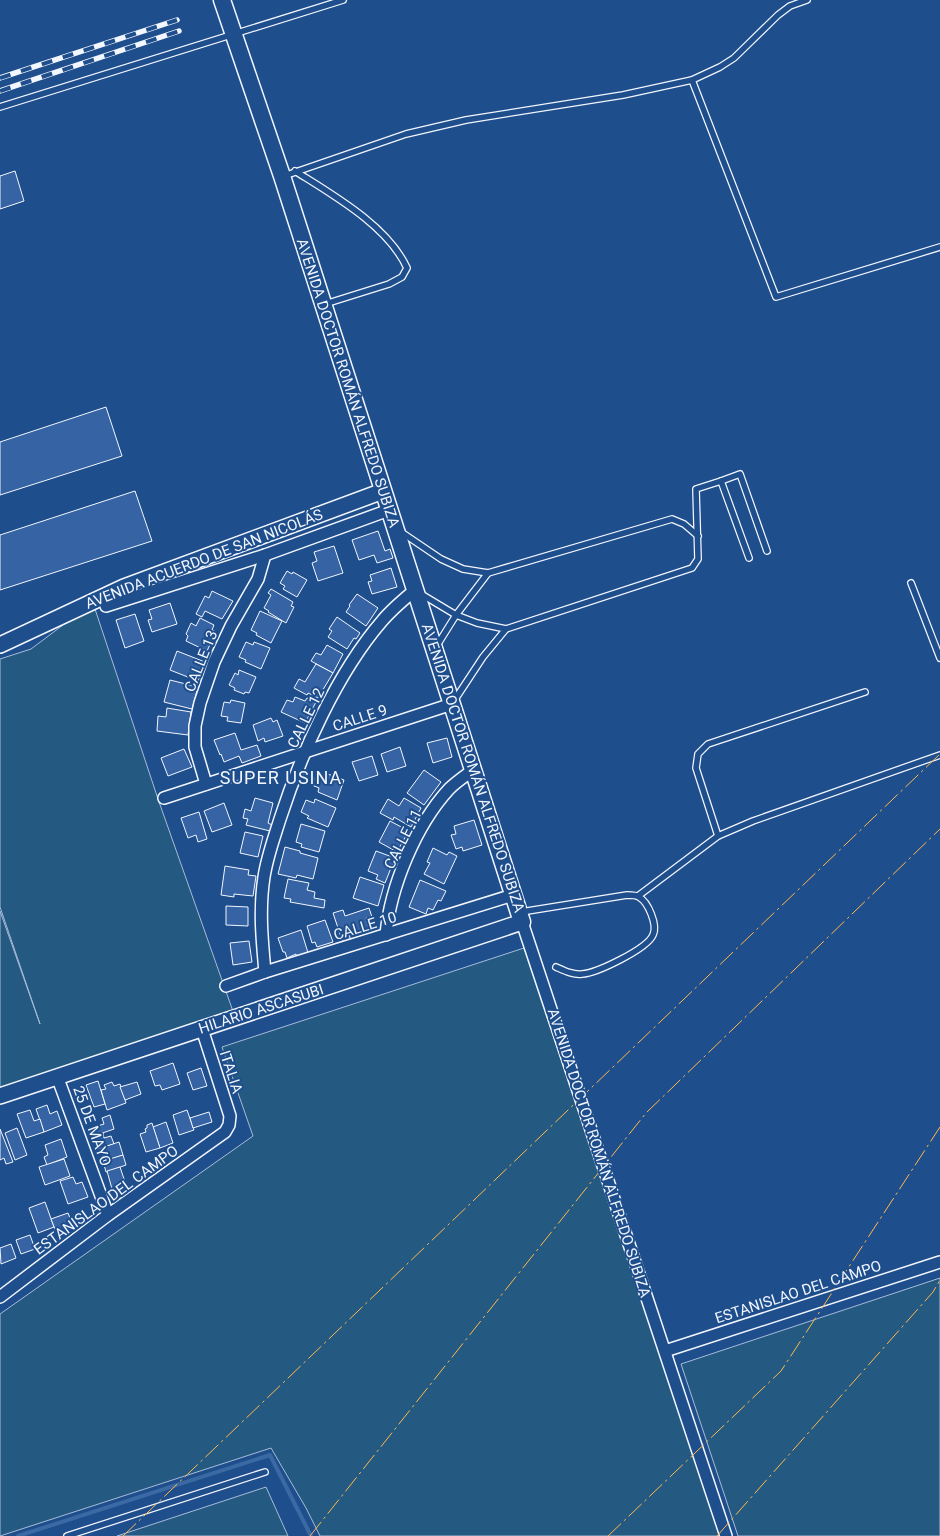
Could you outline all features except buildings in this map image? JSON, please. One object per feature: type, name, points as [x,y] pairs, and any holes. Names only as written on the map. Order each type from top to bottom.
[{"type":"main road","name":"AVENIDA DOCTOR ROMÁN ALFREDO SUBIZA","points":[[222,0],[233,33],[289,174],[323,305],[521,917]]},
{"type":"street","name":"AVENIDA ACUERDO DE SAN NICOLÁS","points":[[0,645],[124,587],[383,491]]},
{"type":"street","points":[[106,606],[265,555],[389,510]]},
{"type":"street","name":"CALLE 13","points":[[206,784],[195,747],[195,726],[200,703],[214,662],[231,626],[258,579],[265,555]]},
{"type":"street","name":"CALLE 12","points":[[265,972],[261,910],[264,877],[280,817],[305,752],[345,674],[371,635],[397,605],[415,590]]},
{"type":"street","name":"CALLE 9","points":[[164,798],[452,704]]},
{"type":"street","name":"CALLE 11","points":[[386,935],[392,902],[415,842],[430,816],[449,790],[473,770]]},
{"type":"street","name":"CALLE 10","points":[[226,986],[265,972],[513,895]]},
{"type":"street","name":"HILARIO ASCASUBI","points":[[0,1096],[202,1029],[521,917]]},
{"type":"street","name":"AVENIDA DOCTOR ROMÁN ALFREDO SUBIZA","points":[[521,917],[726,1536]]},
{"type":"street","name":"ITALIA","points":[[202,1029],[230,1116],[228,1125]]},
{"type":"street","name":"25 DE MAYO","points":[[57,1076],[108,1215]]},
{"type":"street","name":"ESTANISLAO DEL CAMPO","points":[[0,1297],[108,1215],[224,1132],[228,1125]]},
{"type":"street","name":"ESTANISLAO DEL CAMPO","points":[[665,1351],[940,1262]]},
{"type":"lane","points":[[0,108],[233,33],[343,0]]},
{"type":"lane","points":[[289,174],[414,132],[466,120],[623,94],[692,80],[734,58],[778,15],[790,6],[807,0]]},
{"type":"lane","points":[[692,80],[776,298],[940,247]]},
{"type":"lane","points":[[289,174],[339,199],[379,231],[402,258],[407,268],[402,277],[389,284],[323,305]]},
{"type":"lane","points":[[415,590],[456,615],[477,623],[506,629],[692,568],[698,559],[696,489],[740,474],[767,551]]},
{"type":"lane","points":[[722,480],[749,558]]},
{"type":"lane","points":[[395,528],[441,559],[463,569],[488,573],[672,519],[684,524],[698,536]]},
{"type":"lane","points":[[434,650],[456,615],[488,573]]},
{"type":"lane","points":[[911,583],[940,658]]},
{"type":"lane","points":[[452,704],[483,656],[506,629]]},
{"type":"lane","points":[[718,836],[696,768],[698,754],[708,744],[865,692]]},
{"type":"lane","points":[[638,896],[718,836],[753,821],[940,756]]},
{"type":"lane","points":[[521,917],[627,895],[638,896],[646,903],[652,916],[653,935],[644,945],[626,958],[583,974],[568,973],[556,967]]},
{"type":"lane","points":[[67,1536],[265,1472]]},
{"type":"shaded area","points":[[95,609],[158,799],[235,1017],[0,1096],[0,911],[40,1024],[0,907],[0,659],[31,649],[71,619]]},
{"type":"shaded area","points":[[524,948],[720,1536],[320,1536],[271,1448],[0,1536],[0,1314],[253,1136],[222,1047]]},
{"type":"shaded area","points":[[940,1278],[940,1536],[738,1536],[681,1364]]},
{"type":"shaded area","points":[[266,1487],[288,1536],[117,1536]]},
{"type":"waterway","points":[[18,1536],[270,1455],[311,1536]]},
{"type":"railway","points":[[0,78],[177,20]]},
{"type":"railway","points":[[0,91],[179,31]]},
{"type":"power","points":[[123,1536],[940,754]]},
{"type":"power","points":[[310,1536],[646,1113],[940,829]]},
{"type":"power","points":[[608,1536],[781,1371],[940,1127]]},
{"type":"power","points":[[717,1536],[933,1292],[940,1280]]},
{"type":"district","name":"SUPER USINA","points":[[281,778]]}]
